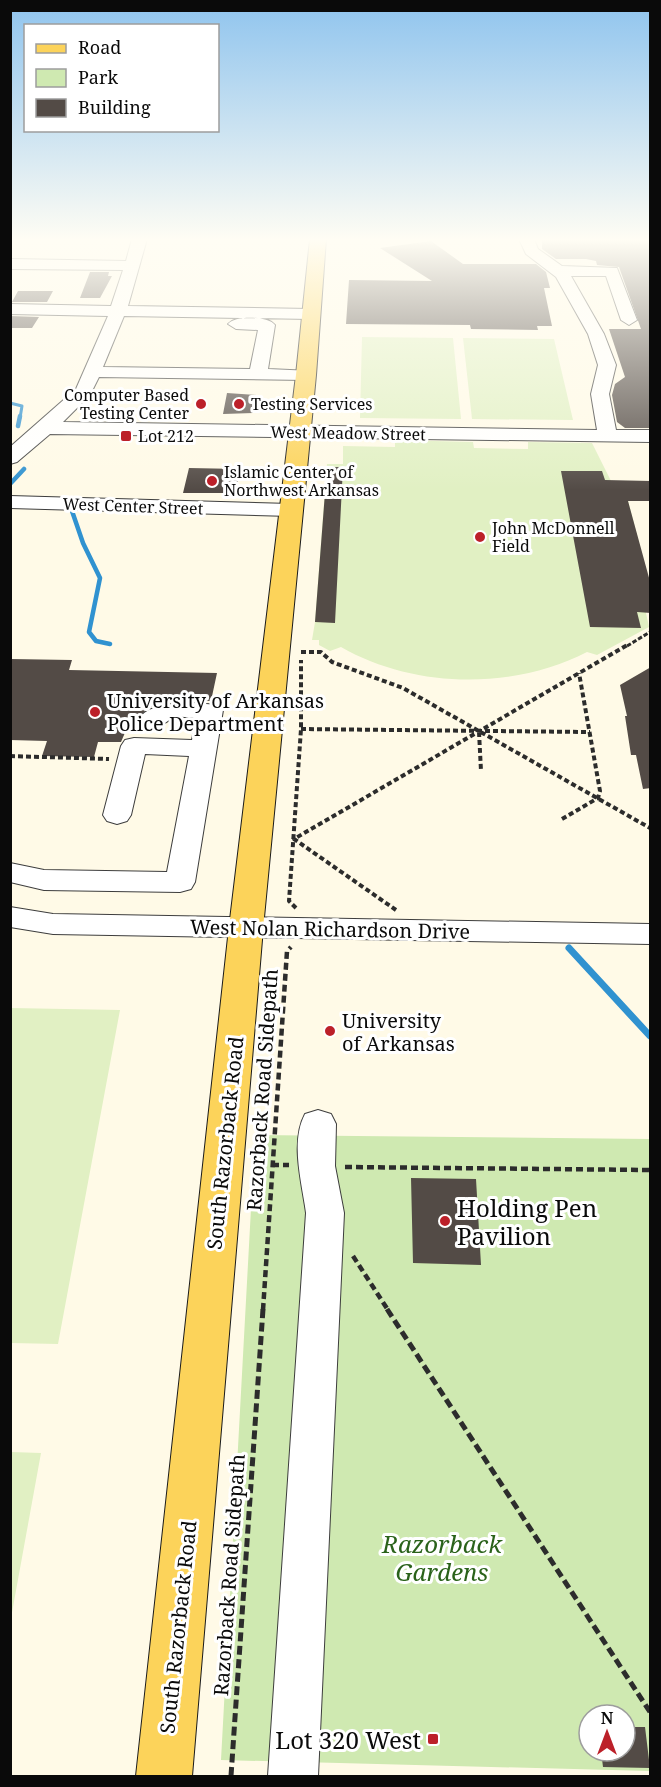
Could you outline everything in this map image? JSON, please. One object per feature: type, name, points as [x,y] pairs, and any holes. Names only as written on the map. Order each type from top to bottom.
[{"type":"main road","name":"South Razorback Road","points":[[164,1776],[246,928],[306,375],[309,322]]},
{"type":"street","points":[[10,458],[76,401],[94,372],[113,322]]},
{"type":"street","points":[[217,322],[267,325],[258,374]]},
{"type":"street","points":[[591,322],[607,365],[600,394],[608,436]]},
{"type":"street","points":[[94,372],[306,375]]},
{"type":"street","name":"West Meadow Street","points":[[45,428],[651,436]]},
{"type":"street","name":"West Center Street","points":[[10,502],[291,510]]},
{"type":"street","points":[[10,872],[44,880],[180,882],[210,710],[153,724]]},
{"type":"street","points":[[153,724],[203,748]]},
{"type":"street","points":[[117,815],[153,724]]},
{"type":"street","name":"West Nolan Richardson Drive","points":[[10,918],[53,924],[651,934]]},
{"type":"street","points":[[293,1776],[325,1213],[316,1166],[318,1124]]},
{"type":"path","points":[[403,915],[294,839],[651,632]]},
{"type":"path","name":"Razorback Road Sidepath","points":[[231,1776],[287,951],[294,945],[296,907],[290,900],[301,729],[302,640]]},
{"type":"path","points":[[301,652],[321,652],[332,662],[403,688],[651,828]]},
{"type":"path","points":[[562,819],[598,798],[600,791],[579,673]]},
{"type":"path","points":[[301,729],[590,732]]},
{"type":"path","points":[[479,732],[481,771]]},
{"type":"path","points":[[272,1165],[651,1170]]},
{"type":"path","points":[[351,1253],[651,1712]]},
{"type":"green space","points":[[362,337],[453,338],[461,419],[360,418]]},
{"type":"green space","points":[[463,338],[554,339],[573,420],[472,419]]},
{"type":"green space","name":"John McDonnell Field","points":[[395,440],[473,442],[474,448],[528,449],[528,442],[592,443],[611,481],[625,489],[650,585],[646,613],[649,627],[597,655],[587,652],[528,673],[464,680],[400,671],[370,661],[341,647],[330,651],[319,645],[319,640],[312,640],[327,464],[343,464],[343,446],[395,447]]},
{"type":"green space","points":[[11,1008],[120,1010],[58,1344],[11,1343]]},
{"type":"green space","name":"Razorback Gardens","points":[[255,1135],[650,1139],[650,1771],[221,1760]]},
{"type":"green space","points":[[10,1452],[41,1453],[11,1618]]},
{"type":"building","points":[[10,322],[36,322],[32,328],[10,328]]},
{"type":"building","points":[[551,322],[552,326],[537,326],[538,330],[471,329],[470,325],[346,324]]},
{"type":"building","points":[[639,322],[651,322],[651,428],[625,428],[617,422],[612,395],[615,384],[625,377],[609,329],[641,329]]},
{"type":"building","name":"Testing Services","points":[[227,393],[256,395],[253,413],[223,414]]},
{"type":"building","points":[[327,467],[343,467],[335,623],[315,622]]},
{"type":"building","name":"Islamic Center of Northwest Arkansas","points":[[189,468],[240,469],[236,493],[183,493]]},
{"type":"building","points":[[561,471],[602,471],[605,480],[651,481],[651,501],[628,501],[651,585],[651,613],[637,612],[641,628],[590,627]]},
{"type":"building","name":"University of Arkansas Police Department","points":[[10,659],[72,660],[69,670],[217,673],[211,701],[180,700],[167,706],[150,707],[135,720],[139,728],[127,728],[121,742],[98,742],[94,757],[42,756],[47,741],[10,740]]},
{"type":"building","points":[[651,667],[651,788],[643,789],[636,755],[631,755],[625,716],[627,716],[620,685]]},
{"type":"building","name":"Holding Pen Pavilion","points":[[411,1178],[476,1179],[481,1265],[413,1263]]},
{"type":"building","points":[[637,1727],[645,1727],[650,1768],[603,1767],[602,1763],[637,1763]]},
{"type":"waterway","points":[[10,403],[22,406],[20,418]]},
{"type":"waterway","points":[[18,426],[20,416]]},
{"type":"waterway","points":[[10,484],[24,469]]},
{"type":"waterway","points":[[72,511],[83,543],[100,578],[89,632],[96,641],[110,644]]},
{"type":"waterway","points":[[569,948],[650,1036]]},
{"type":"place","name":"Computer Based Testing Center","points":[[201,404]]},
{"type":"place","name":"Testing Services","points":[[239,404]]},
{"type":"place","name":"Lot 212","points":[[126,436]]},
{"type":"place","name":"Islamic Center of Northwest Arkansas","points":[[212,481]]},
{"type":"place","name":"John McDonnell Field","points":[[480,537]]},
{"type":"place","name":"University of Arkansas Police Department","points":[[95,712]]},
{"type":"place","name":"University of Arkansas","points":[[330,1031]]},
{"type":"place","name":"Holding Pen Pavilion","points":[[445,1221]]},
{"type":"place","name":"Lot 320 West","points":[[433,1739]]}]
